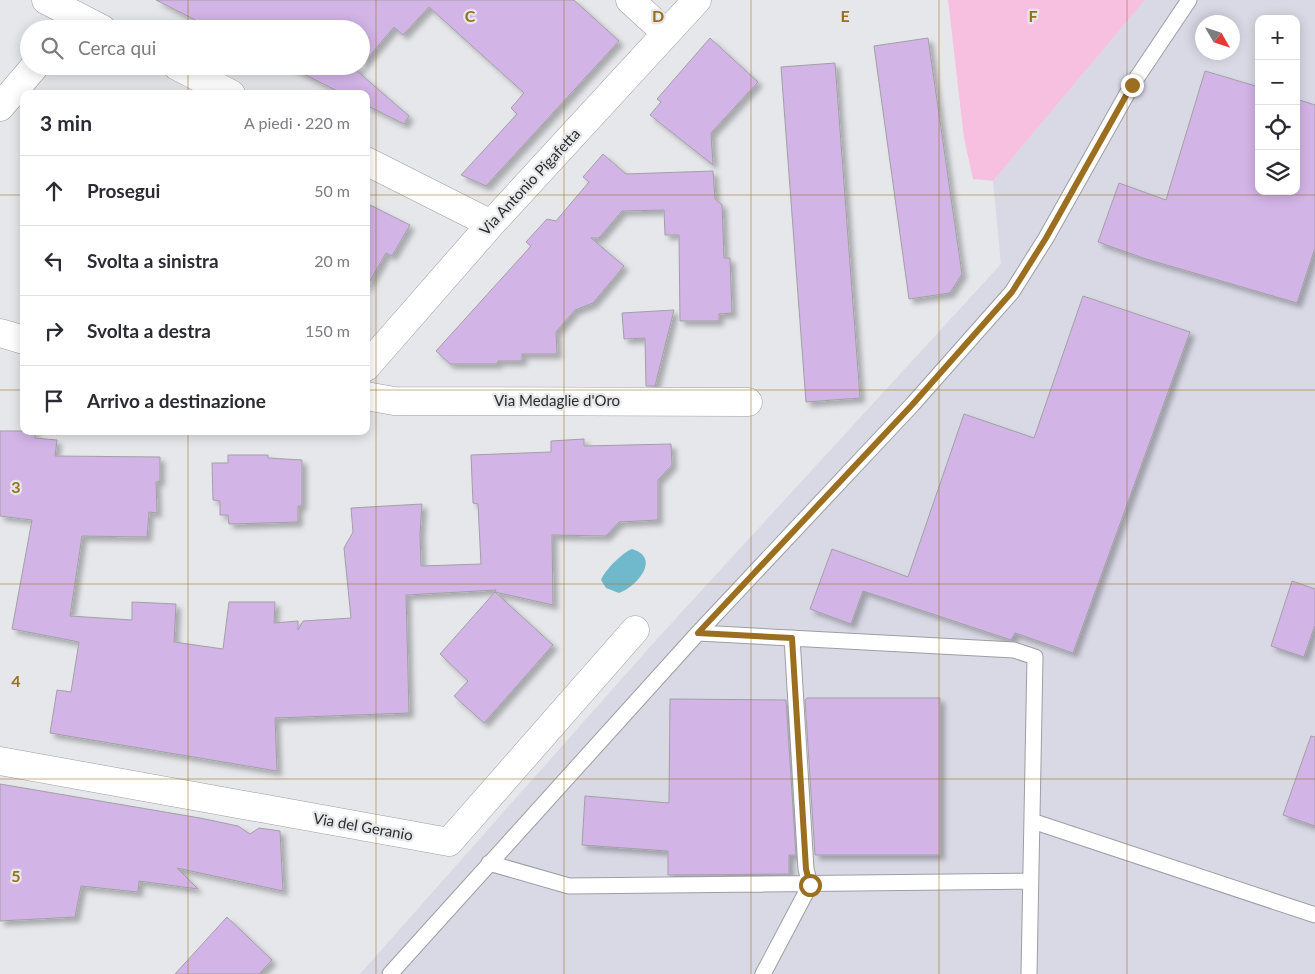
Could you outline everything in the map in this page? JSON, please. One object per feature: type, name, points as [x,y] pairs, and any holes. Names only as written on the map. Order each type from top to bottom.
[{"type":"street","points":[[46,0],[79,15]]},
{"type":"street","points":[[630,0],[666,34]]},
{"type":"street","name":"Via Antonio Pigafetta","points":[[370,362],[491,224],[697,0]]},
{"type":"street","points":[[0,108],[28,75]]},
{"type":"street","points":[[195,75],[224,90]]},
{"type":"street","points":[[370,163],[491,224]]},
{"type":"street","points":[[0,333],[20,339]]},
{"type":"street","name":"Via Medaglie d'Oro","points":[[370,397],[394,400],[748,402]]},
{"type":"street","name":"Via del Geranio","points":[[0,761],[449,842],[635,630]]},
{"type":"lane","points":[[390,974],[698,633],[912,405],[1012,292],[1046,238],[1132,85],[1189,0]]},
{"type":"lane","points":[[698,633],[1014,650],[1035,657],[1029,974]]},
{"type":"lane","points":[[763,974],[810,885],[806,869],[792,638]]},
{"type":"lane","points":[[1032,821],[1315,916]]},
{"type":"lane","points":[[489,863],[569,886],[810,885],[1030,881]]},
{"type":"shaded area","points":[[948,0],[1145,0],[993,181],[973,179],[964,138]]},
{"type":"shaded area","points":[[1145,0],[1315,0],[1315,974],[360,974],[657,639],[1001,264],[993,181]]},
{"type":"water","points":[[632,549],[641,553],[645,559],[646,565],[643,572],[626,590],[619,593],[606,588],[601,580],[603,576],[619,558]]},
{"type":"building","points":[[156,0],[574,0],[619,41],[486,186],[461,175],[517,114],[511,108],[524,93],[429,7],[403,35],[394,27],[370,55],[370,20],[195,20]]},
{"type":"building","points":[[710,38],[758,82],[711,133],[713,165],[650,115],[661,102],[657,99]]},
{"type":"building","points":[[928,38],[962,274],[950,293],[909,299],[874,46]]},
{"type":"building","points":[[835,63],[860,398],[806,402],[781,67]]},
{"type":"building","points":[[1205,71],[1255,86],[1255,195],[1300,195],[1300,100],[1315,105],[1315,248],[1297,303],[1146,259],[1098,242],[1119,183],[1166,200]]},
{"type":"building","points":[[306,75],[362,75],[409,116],[404,124],[370,107],[370,90],[335,90]]},
{"type":"building","points":[[603,154],[626,174],[713,171],[715,199],[722,205],[724,258],[730,258],[732,313],[719,314],[719,321],[680,321],[679,235],[665,235],[664,210],[622,211],[599,238],[591,238],[624,266],[593,303],[575,310],[556,332],[557,354],[522,354],[522,361],[498,361],[497,364],[450,364],[436,351],[531,246],[526,242],[547,219],[556,221],[589,182],[583,177]]},
{"type":"building","points":[[370,205],[410,225],[392,256],[386,253],[370,281]]},
{"type":"building","points":[[1083,296],[1190,332],[1073,653],[1015,633],[1011,640],[863,591],[851,624],[810,609],[832,549],[908,577],[964,414],[1034,438]]},
{"type":"building","points":[[674,310],[655,386],[646,386],[645,338],[624,339],[622,313]]},
{"type":"building","points":[[0,431],[20,431],[20,435],[35,435],[35,438],[57,440],[55,456],[160,457],[160,481],[156,482],[157,513],[149,512],[147,537],[82,536],[70,616],[132,620],[132,602],[176,604],[174,642],[223,649],[229,602],[275,602],[274,623],[298,621],[298,630],[303,621],[351,618],[344,548],[353,532],[351,508],[422,504],[420,534],[421,566],[481,564],[478,504],[473,503],[471,455],[551,452],[551,441],[584,439],[584,446],[671,444],[672,465],[658,480],[658,520],[619,522],[606,536],[552,535],[553,605],[495,592],[496,590],[406,595],[409,713],[275,718],[277,771],[50,733],[57,690],[71,692],[79,642],[12,629],[32,520],[0,516]]},
{"type":"building","points":[[228,455],[268,455],[268,458],[302,460],[302,506],[298,506],[298,522],[229,524],[228,515],[220,515],[220,501],[213,500],[212,463],[228,463]]},
{"type":"building","points":[[1292,581],[1315,589],[1315,625],[1304,657],[1271,646]]},
{"type":"building","points":[[495,592],[553,645],[484,723],[454,696],[468,681],[440,654]]},
{"type":"building","points":[[807,698],[940,698],[940,855],[815,855],[805,700]]},
{"type":"building","points":[[670,699],[786,700],[796,855],[789,855],[789,874],[668,875],[668,851],[582,845],[585,796],[669,803]]},
{"type":"building","points":[[1311,736],[1315,737],[1315,826],[1283,815]]},
{"type":"building","points":[[0,784],[200,818],[238,826],[250,834],[259,828],[280,831],[283,891],[177,868],[198,889],[139,881],[138,892],[81,886],[75,917],[0,921]]},
{"type":"building","points":[[227,917],[272,960],[259,974],[175,974]]},
{"type":"route","points":[[810,885],[806,869],[792,638],[698,633],[912,405],[1012,292],[1046,238],[1132,85]]}]
